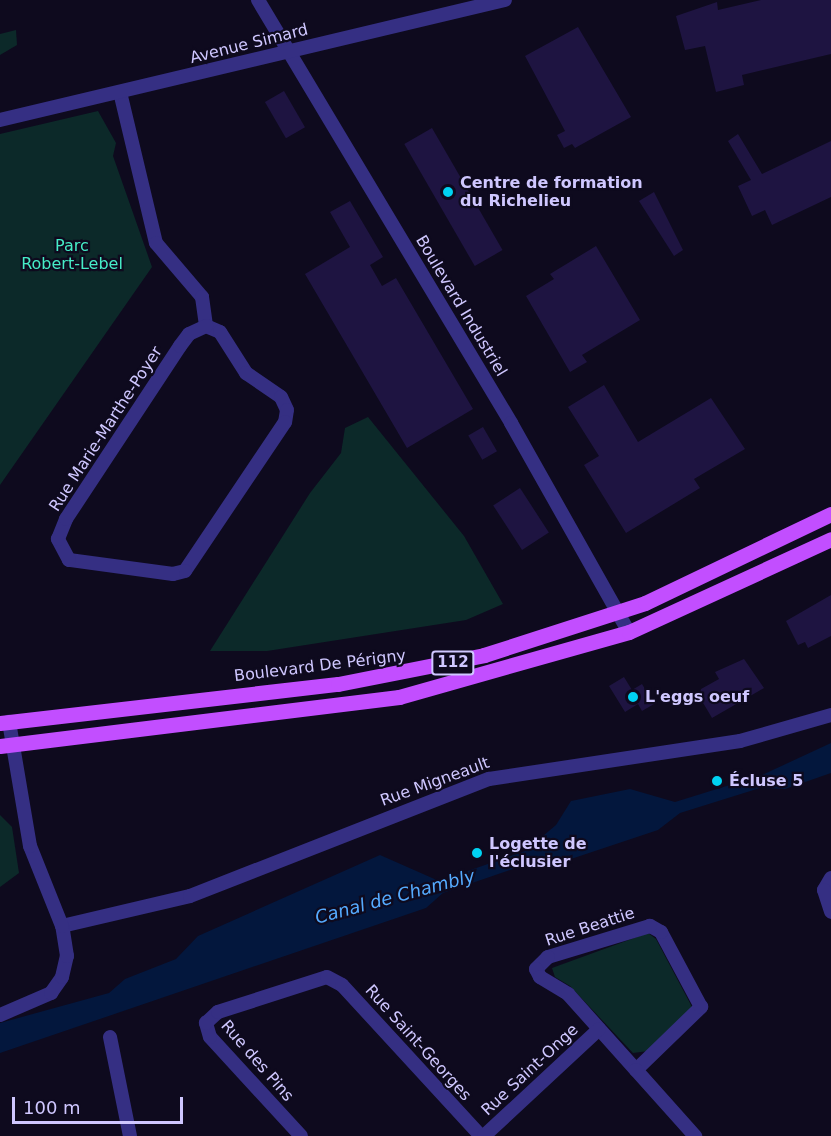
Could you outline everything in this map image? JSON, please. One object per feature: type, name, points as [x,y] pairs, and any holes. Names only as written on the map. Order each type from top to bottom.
[{"type":"main road","name":"Boulevard De Périgny","points":[[5,722],[396,675],[532,642],[620,612],[831,514]]},
{"type":"main road","name":"112","points":[[6,744],[384,700],[629,632],[831,539]]},
{"type":"street","name":"Boulevard Industriel","points":[[258,0],[620,612],[629,632]]},
{"type":"street","name":"Avenue Simard","points":[[0,120],[505,0]]},
{"type":"street","points":[[120,92],[156,243],[202,297],[206,326]]},
{"type":"street","name":"Rue Marie-Marthe-Poyer","points":[[206,326],[220,332],[246,373],[281,397],[287,410],[285,422],[185,571],[173,574],[69,560],[58,539],[66,519],[184,340],[206,326]]},
{"type":"street","name":"Rue Migneault","points":[[62,926],[190,896],[489,778],[740,741],[831,715]]},
{"type":"street","points":[[0,1015],[41,999],[58,985],[67,956],[62,926],[30,846],[6,744],[5,722]]},
{"type":"street","points":[[831,878],[824,890],[831,912]]},
{"type":"street","name":"Rue Beattie","points":[[636,1070],[701,1007],[654,927],[630,930],[536,965],[540,977],[563,989],[694,1136]]},
{"type":"street","name":"Rue des Pins","points":[[301,1136],[210,1037],[207,1022],[218,1012],[327,977]]},
{"type":"street","name":"Rue Saint-Georges","points":[[327,977],[342,985],[482,1136]]},
{"type":"street","name":"Rue Saint-Onge","points":[[482,1136],[599,1029]]},
{"type":"street","points":[[110,1037],[130,1136]]},
{"type":"green space","points":[[16,30],[17,45],[0,55],[0,34]]},
{"type":"green space","name":"Parc Robert-Lebel","points":[[98,111],[116,143],[113,156],[152,267],[0,485],[0,134]]},
{"type":"green space","points":[[368,417],[464,536],[503,604],[466,620],[267,651],[210,651],[310,493],[341,453],[345,428]]},
{"type":"green space","points":[[0,815],[12,827],[19,873],[0,887]]},
{"type":"green space","points":[[648,933],[656,939],[692,1007],[648,1051],[633,1053],[570,986],[555,977],[552,968]]},
{"type":"water","name":"Canal de Chambly","points":[[831,743],[831,773],[785,789],[760,788],[680,813],[658,830],[553,865],[525,865],[443,893],[426,908],[0,1053],[0,1023],[109,993],[125,979],[176,959],[198,936],[380,855],[439,881],[525,851],[556,825],[571,801],[630,789],[675,802],[762,775]]},
{"type":"building","points":[[761,0],[831,0],[831,54],[742,75],[744,85],[716,92],[705,46],[685,50],[676,16],[717,2],[718,10]]},
{"type":"building","points":[[578,27],[631,117],[575,148],[572,144],[564,148],[557,135],[565,131],[525,56]]},
{"type":"building","points":[[284,91],[305,127],[286,138],[265,102]]},
{"type":"building","points":[[432,128],[502,250],[475,266],[404,144]]},
{"type":"building","points":[[738,134],[762,174],[831,141],[831,197],[772,225],[765,210],[752,216],[738,186],[751,180],[728,141]]},
{"type":"building","points":[[654,192],[683,250],[674,256],[639,201]]},
{"type":"building","points":[[350,201],[383,257],[370,265],[382,286],[396,278],[473,409],[407,448],[305,274],[350,247],[330,212]]},
{"type":"building","points":[[596,246],[640,320],[582,355],[587,362],[570,372],[526,296],[554,279],[550,274]]},
{"type":"building","points":[[604,385],[638,442],[711,398],[745,449],[694,479],[700,488],[626,533],[584,465],[599,456],[568,407]]},
{"type":"building","points":[[483,427],[497,451],[482,460],[468,436]]},
{"type":"building","points":[[520,488],[549,532],[522,550],[493,505]]},
{"type":"building","points":[[831,595],[831,636],[808,648],[805,642],[798,645],[786,621]]},
{"type":"building","points":[[744,659],[764,688],[712,718],[699,696],[701,689],[719,679],[715,672]]},
{"type":"building","name":"L'eggs oeuf","points":[[624,677],[632,690],[642,684],[654,704],[642,711],[638,704],[625,712],[609,686]]},
{"type":"place","name":"Centre de formation du Richelieu","points":[[448,192]]},
{"type":"place","name":"L'eggs oeuf","points":[[633,697]]},
{"type":"place","name":"Écluse 5","points":[[717,781]]},
{"type":"place","name":"Logette de l'éclusier","points":[[477,853]]}]
